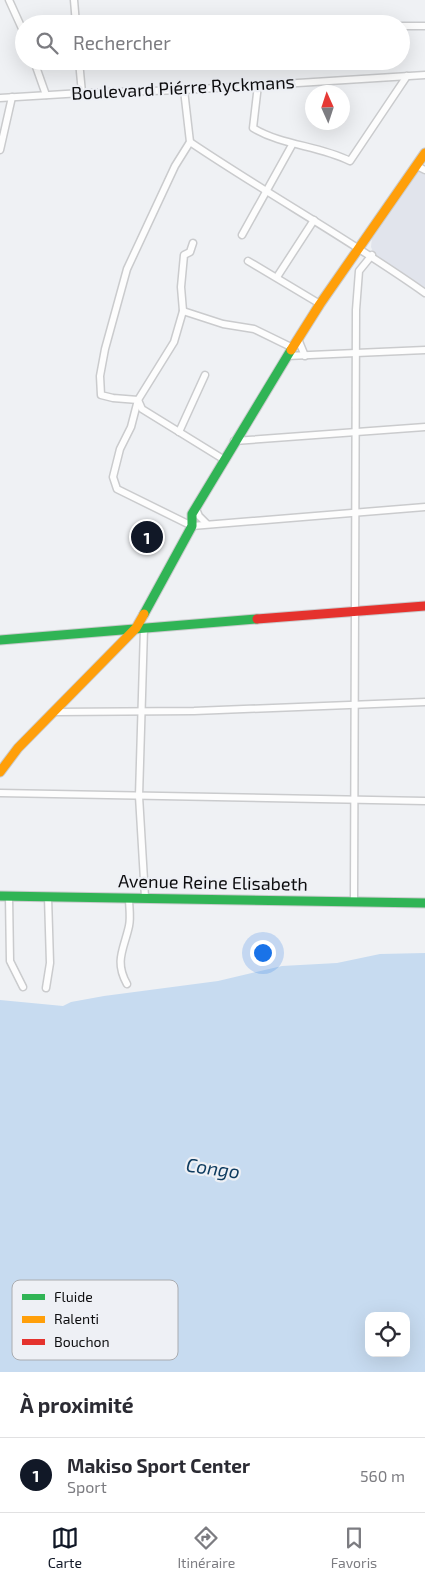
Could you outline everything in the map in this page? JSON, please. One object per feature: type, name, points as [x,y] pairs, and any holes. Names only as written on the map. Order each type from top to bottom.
[{"type":"street","points":[[9,0],[16,15]]},
{"type":"street","points":[[74,0],[75,15]]},
{"type":"street","points":[[410,26],[425,26]]},
{"type":"street","points":[[37,70],[46,95]]},
{"type":"street","points":[[80,70],[82,93]]},
{"type":"street","name":"Boulevard Piérre Ryckmans","points":[[0,98],[184,90],[425,75]]},
{"type":"street","points":[[258,85],[252,128],[292,144],[300,143],[350,161],[407,76]]},
{"type":"street","points":[[138,400],[123,400],[101,394],[100,376],[126,269],[164,187],[190,142],[184,90]]},
{"type":"street","points":[[0,150],[12,97]]},
{"type":"street","points":[[190,142],[266,192],[372,255],[425,293]]},
{"type":"street","points":[[242,235],[292,144]]},
{"type":"street","points":[[0,772],[18,748],[140,628],[192,526],[192,514],[234,441],[320,304],[421,168],[425,153]]},
{"type":"street","points":[[277,277],[314,220]]},
{"type":"street","points":[[194,243],[190,252],[184,255],[181,287],[184,312],[174,342],[138,400],[131,427],[120,449],[113,476],[114,486],[128,496],[192,526],[425,507]]},
{"type":"street","points":[[354,902],[355,799],[353,705],[356,432],[354,353],[359,271],[372,255]]},
{"type":"street","points":[[248,261],[320,304]]},
{"type":"street","points":[[184,312],[223,324],[254,329],[290,352],[305,356],[425,350]]},
{"type":"street","points":[[298,339],[305,356]]},
{"type":"street","points":[[179,432],[205,375]]},
{"type":"street","points":[[138,400],[142,409],[224,459]]},
{"type":"street","points":[[244,425],[254,439]]},
{"type":"street","points":[[234,441],[425,428]]},
{"type":"street","points":[[196,509],[199,516],[207,524]]},
{"type":"street","points":[[0,640],[425,606]]},
{"type":"street","points":[[140,628],[139,796],[145,897]]},
{"type":"street","points":[[54,712],[141,712],[425,702]]},
{"type":"street","points":[[0,793],[425,801]]},
{"type":"street","points":[[5,896],[10,961],[23,987]]},
{"type":"street","name":"Avenue Reine Elisabeth","points":[[5,896],[425,903]]},
{"type":"street","points":[[46,988],[50,964],[48,897]]},
{"type":"street","points":[[127,984],[120,972],[122,948],[129,925],[129,898]]},
{"type":"shaded area","points":[[420,168],[425,170],[425,288],[374,254],[371,247],[372,237]]},
{"type":"water","name":"Congo","points":[[425,953],[425,1372],[0,1372],[0,1000],[63,1006],[71,1002],[104,996],[218,981],[282,966],[337,963],[380,954]]},
{"type":"traffic: fast","points":[[144,614],[192,526],[192,514],[291,350]]},
{"type":"traffic: fast","points":[[0,640],[257,619]]},
{"type":"traffic: fast","points":[[0,896],[425,903]]},
{"type":"traffic: slow","points":[[291,350],[320,304],[425,153]]},
{"type":"traffic: slow","points":[[0,772],[18,748],[136,628],[144,614]]},
{"type":"traffic: jam","points":[[257,619],[425,606]]},
{"type":"place","name":"Makiso Sport Center","points":[[147,537]]}]
